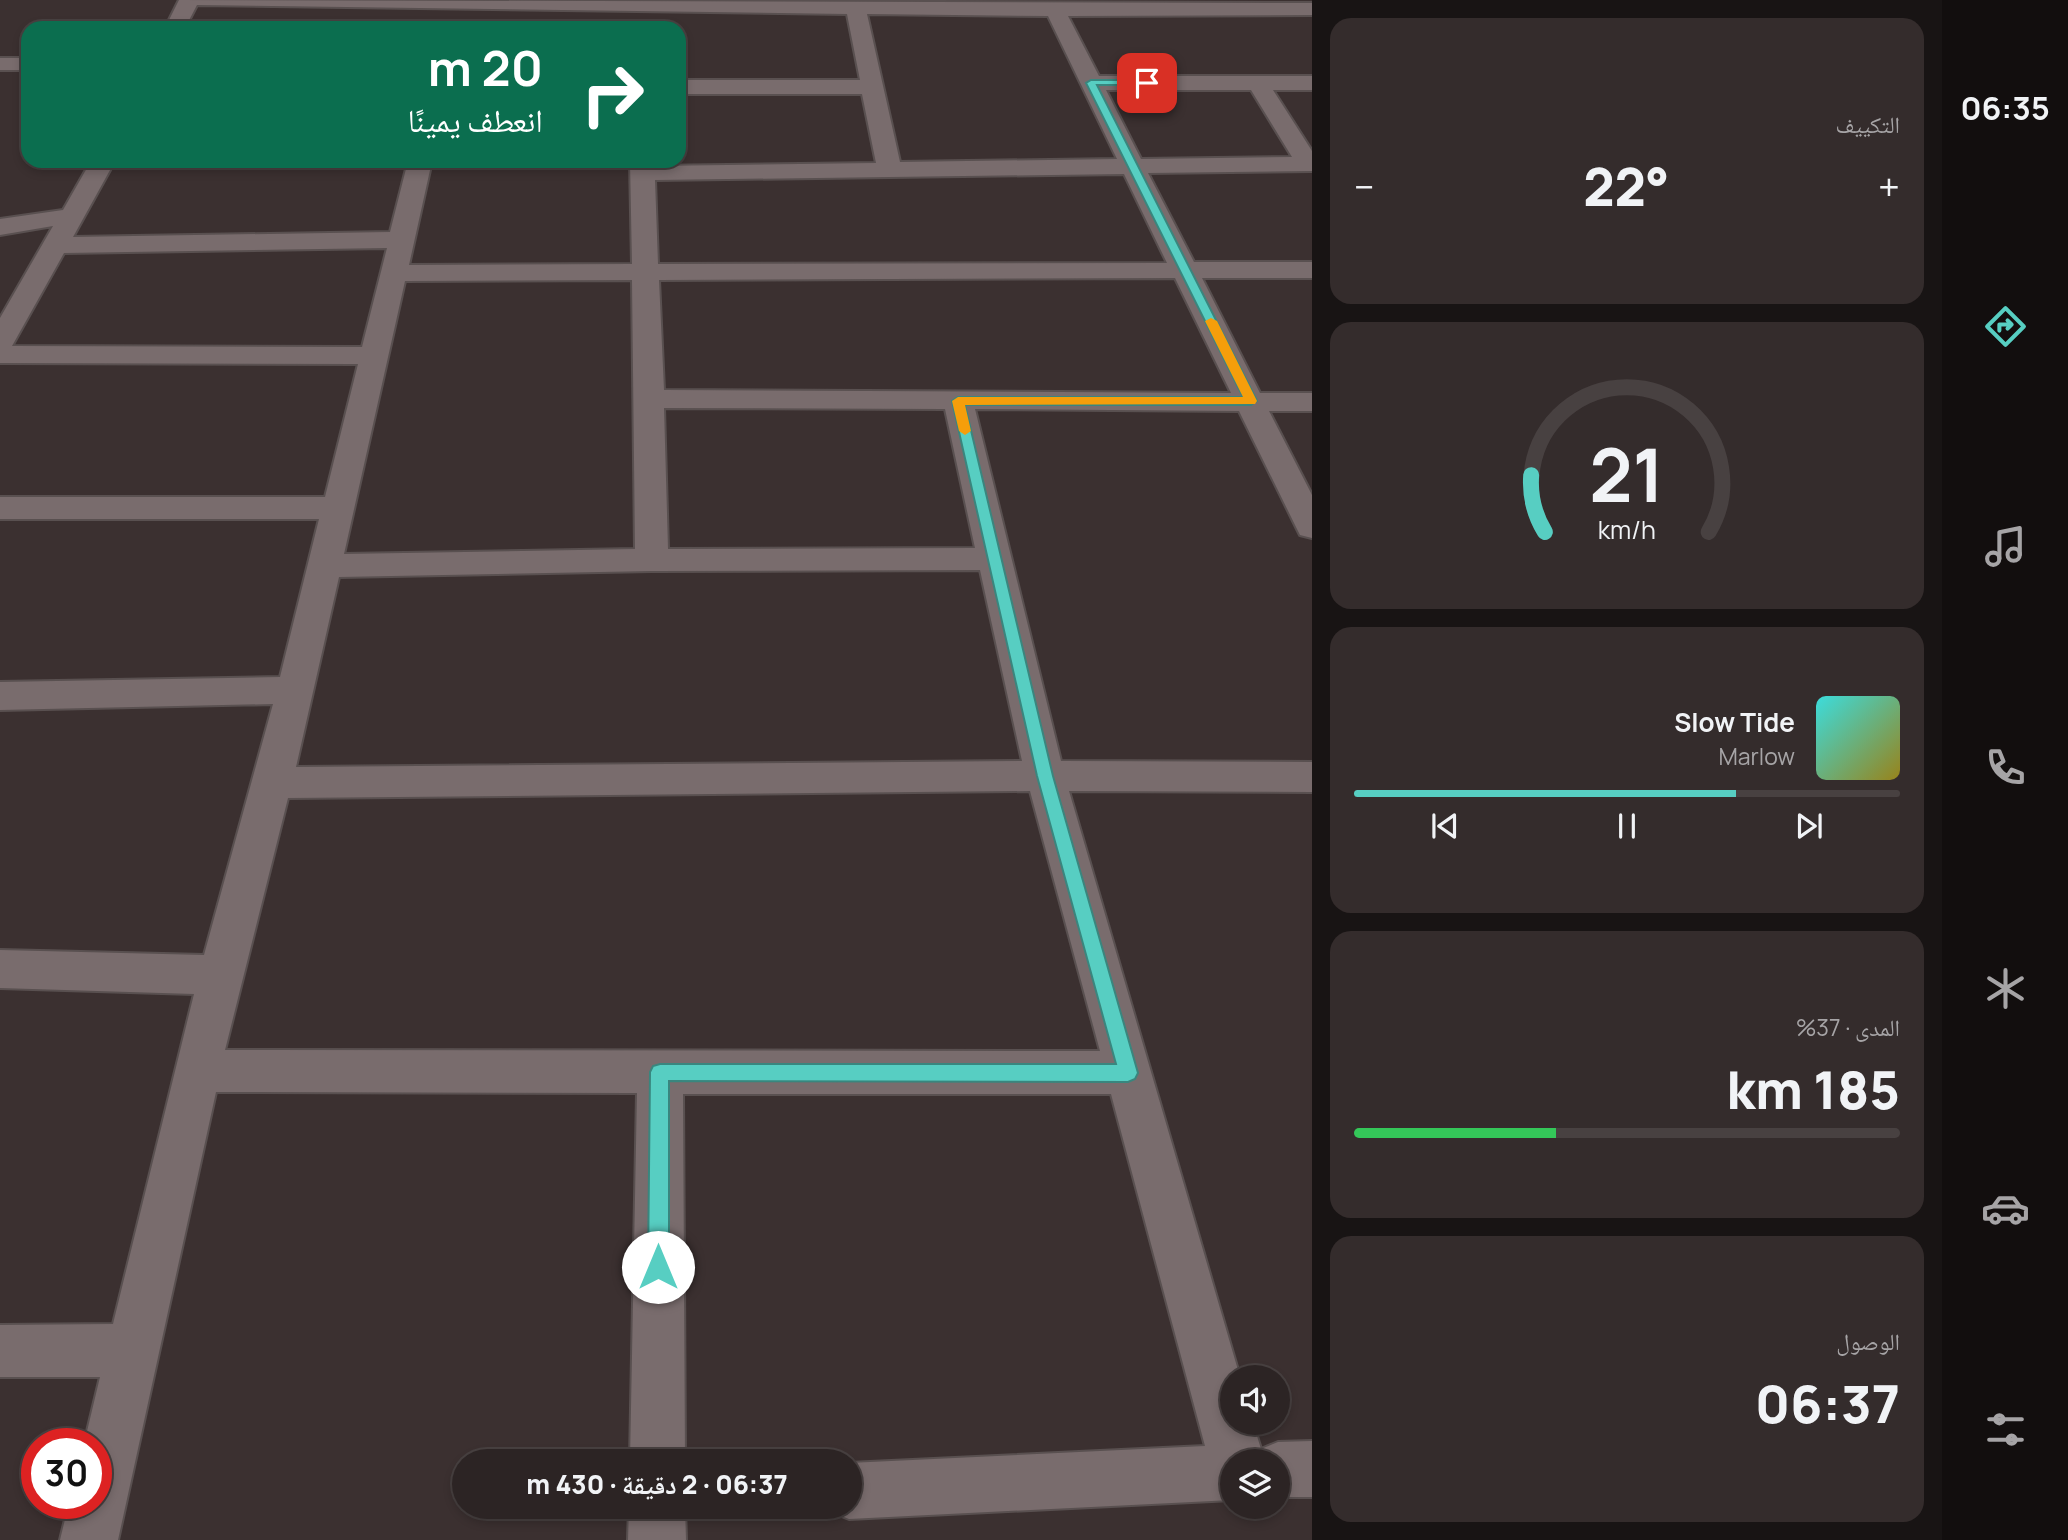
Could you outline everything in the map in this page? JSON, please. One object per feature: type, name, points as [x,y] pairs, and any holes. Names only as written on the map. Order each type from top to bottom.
[{"type":"street","points":[[178,21],[189,0]]},
{"type":"street","points":[[202,0],[1312,9]]},
{"type":"street","points":[[452,21],[456,2]]},
{"type":"street","points":[[855,4],[889,169]]},
{"type":"street","points":[[1052,5],[1312,527]]},
{"type":"street","points":[[0,64],[21,64]]},
{"type":"street","points":[[1091,83],[1312,83]]},
{"type":"street","points":[[1258,83],[1310,163]]},
{"type":"street","points":[[686,86],[872,87]]},
{"type":"street","points":[[686,167],[889,169],[1310,163]]},
{"type":"street","points":[[0,342],[99,168]]},
{"type":"street","points":[[89,1540],[197,1071],[220,975],[273,783],[417,168]]},
{"type":"street","points":[[642,168],[643,272],[651,399],[652,560]]},
{"type":"street","points":[[0,227],[72,216]]},
{"type":"street","points":[[55,245],[397,257],[643,272],[1312,270]]},
{"type":"street","points":[[0,354],[373,356]]},
{"type":"street","points":[[651,399],[1312,402]]},
{"type":"street","points":[[958,401],[1045,776],[1234,1449]]},
{"type":"street","points":[[0,508],[337,508]]},
{"type":"street","points":[[323,566],[652,560],[993,559]]},
{"type":"street","points":[[0,696],[294,690]]},
{"type":"street","points":[[273,783],[1045,776],[1312,777]]},
{"type":"street","points":[[0,969],[220,975]]},
{"type":"street","points":[[197,1071],[1128,1073]]},
{"type":"street","points":[[657,1449],[660,1072]]},
{"type":"street","points":[[0,1351],[133,1350]]},
{"type":"street","points":[[1290,1470],[1312,1469]]},
{"type":"street","points":[[862,1490],[1220,1473]]},
{"type":"street","points":[[657,1519],[657,1540]]},
{"type":"slow traffic","points":[[965,431],[958,401],[1251,401],[1211,321]]},
{"type":"route","points":[[658,1267],[660,1072],[1128,1073],[1045,776],[958,401],[1251,401],[1091,83],[1147,83]]}]
